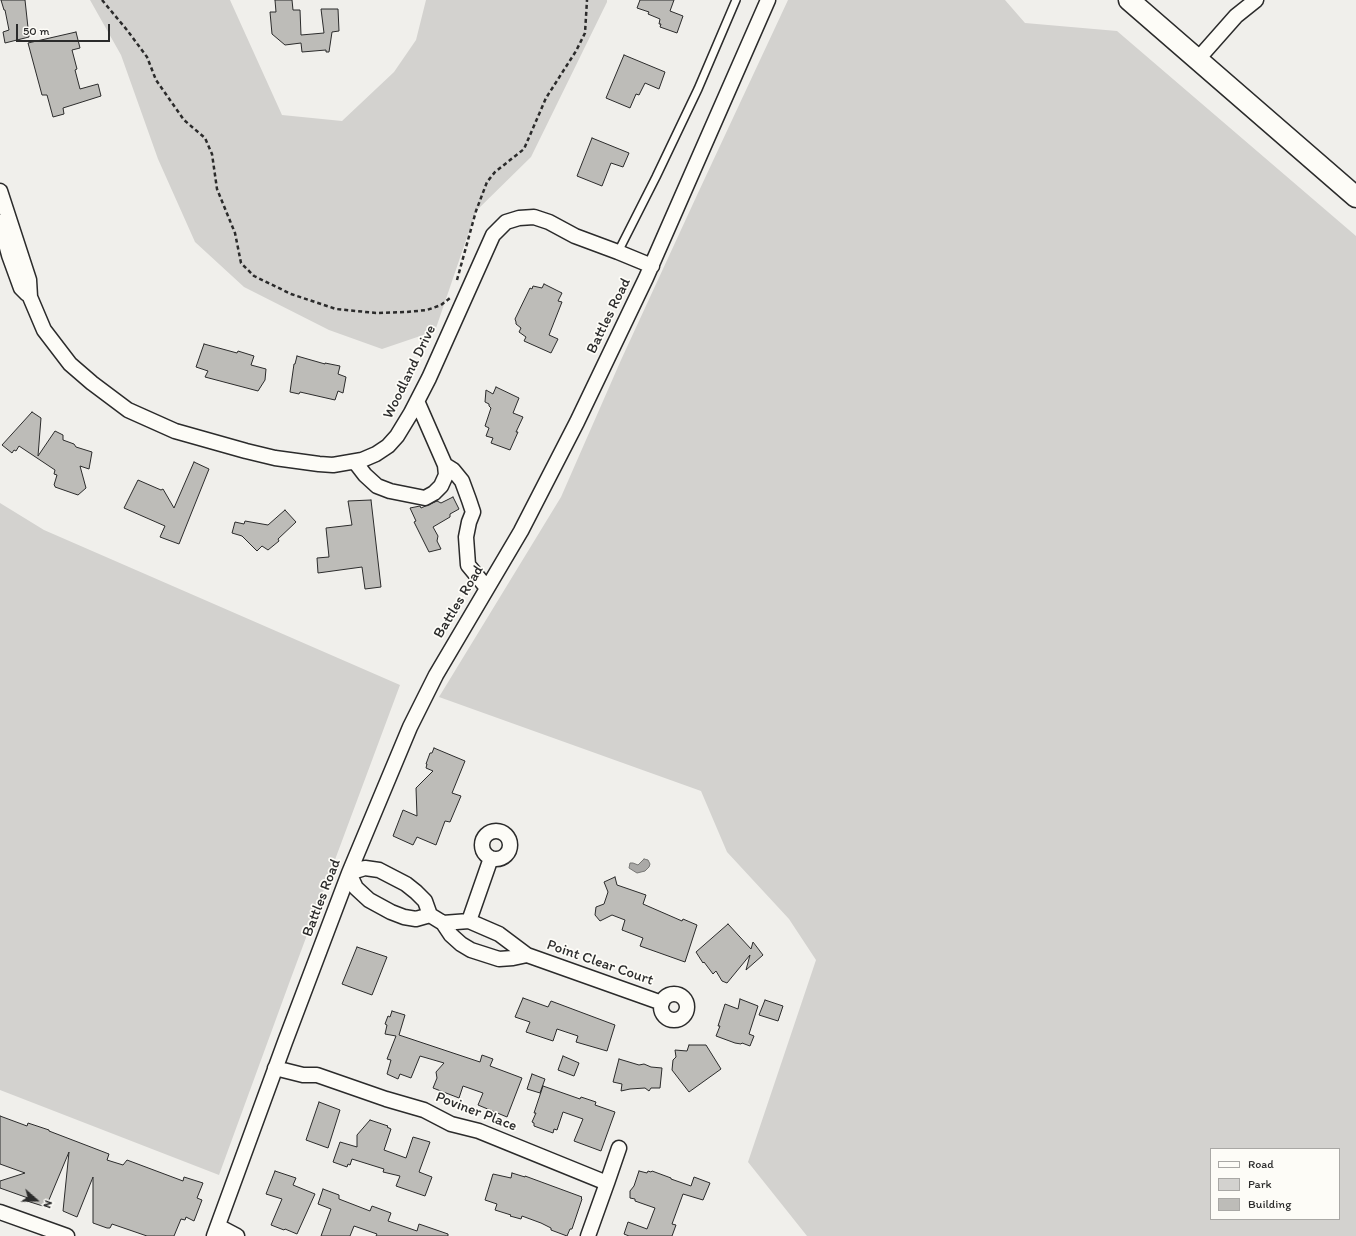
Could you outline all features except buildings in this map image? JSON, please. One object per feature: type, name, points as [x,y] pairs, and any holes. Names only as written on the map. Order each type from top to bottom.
[{"type":"main road","points":[[1129,0],[1356,197]]},
{"type":"street","name":"Battles Road","points":[[216,1231],[275,1068],[349,873],[410,727],[436,676],[521,531],[577,422],[652,266],[768,0]]},
{"type":"street","points":[[1198,59],[1236,16],[1256,0]]},
{"type":"street","name":"Woodland Drive","points":[[0,191],[29,280],[30,296],[44,330],[70,364],[92,383],[128,410],[176,431],[275,458],[319,464],[333,465],[362,460],[376,454],[388,446],[397,436],[429,378],[493,235],[506,222],[519,218],[534,217],[549,222],[575,236],[652,266]]},
{"type":"street","name":"Woodland Drive","points":[[0,222],[9,255],[21,288],[30,296]]},
{"type":"street","points":[[355,462],[365,475],[377,486],[390,491],[425,498],[434,493],[441,486],[446,475],[445,465],[417,401]]},
{"type":"street","points":[[445,465],[453,470],[462,480],[472,512],[466,536],[468,565],[488,588]]},
{"type":"street","points":[[469,921],[492,858]]},
{"type":"street","points":[[364,868],[378,870],[406,884],[425,901],[430,915],[416,920],[404,917],[380,906],[369,900],[356,888],[349,873],[364,868]]},
{"type":"street","name":"Point Clear Court","points":[[430,915],[443,923],[451,935],[461,944],[477,952],[499,959],[527,955]]},
{"type":"street","name":"Point Clear Court","points":[[443,923],[469,921],[499,934],[527,955],[662,1003]]},
{"type":"street","name":"Poviner Place","points":[[275,1068],[303,1075],[317,1075],[386,1099],[424,1110],[451,1124],[480,1131],[607,1183]]},
{"type":"street","points":[[588,1236],[619,1148]]},
{"type":"street","points":[[0,1212],[67,1236]]},
{"type":"street","points":[[216,1231],[237,1236]]},
{"type":"lane","points":[[618,252],[698,89],[736,0]]},
{"type":"path","points":[[102,0],[147,57],[156,80],[184,120],[205,138],[212,154],[217,189],[235,232],[241,263],[254,276],[291,294],[336,309],[376,313],[427,310],[441,305],[453,292]]},
{"type":"path","points":[[456,286],[476,210],[487,182],[495,172],[524,149],[546,98],[576,51],[585,33],[588,13],[587,0]]},
{"type":"green space","points":[[90,0],[230,0],[282,115],[342,121],[394,72],[416,40],[426,0],[607,0],[607,2],[531,157],[476,211],[435,331],[382,349],[329,330],[244,287],[195,242],[158,159],[121,55]]},
{"type":"green space","points":[[788,0],[1005,0],[1025,23],[1117,31],[1356,236],[1356,1236],[807,1236],[748,1162],[816,960],[789,919],[727,852],[701,791],[439,697],[561,497],[621,360]]},
{"type":"green space","points":[[0,503],[44,530],[400,685],[219,1175],[0,1090]]},
{"type":"shaded area","points":[[644,859],[648,860],[650,864],[645,871],[637,873],[629,868],[630,863],[638,865]]}]
